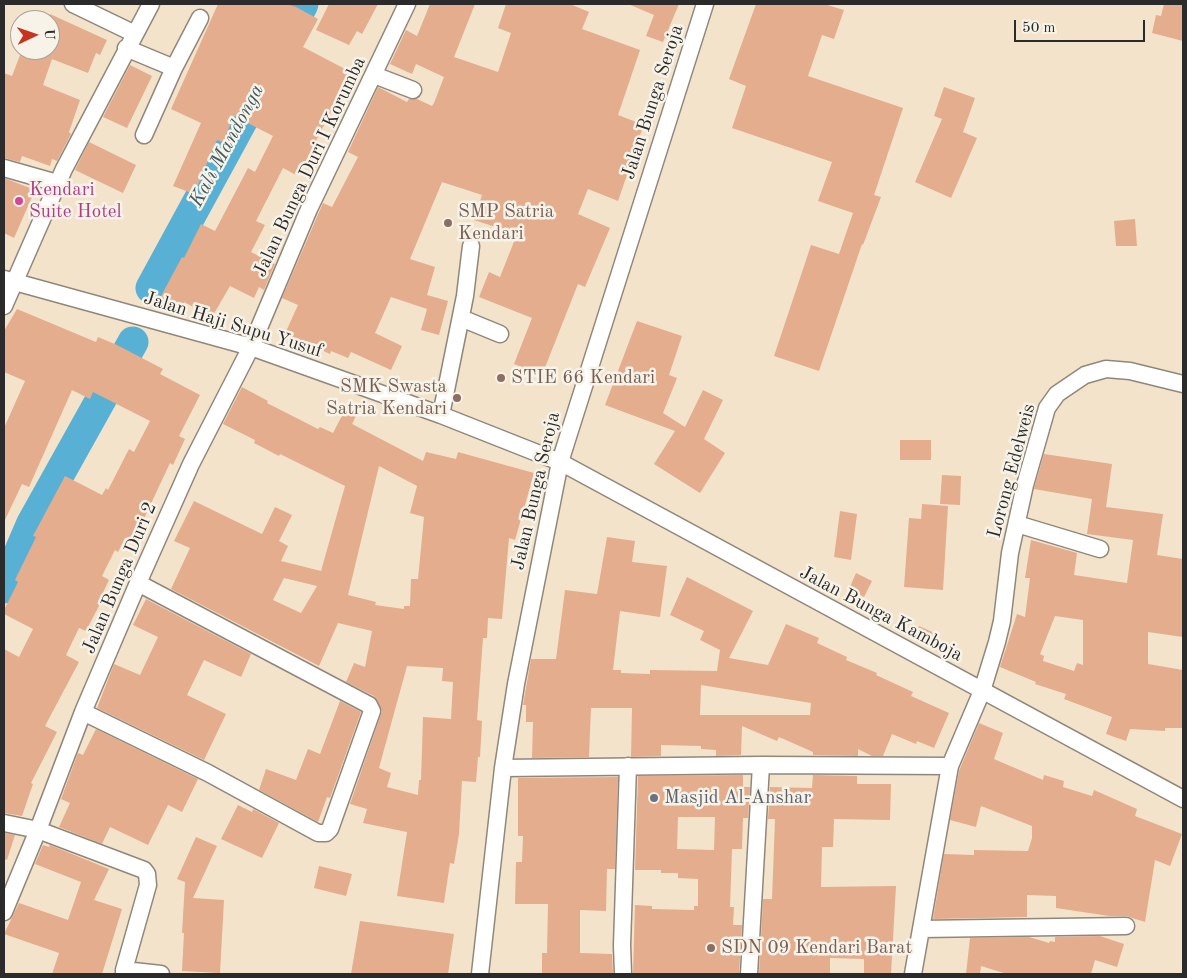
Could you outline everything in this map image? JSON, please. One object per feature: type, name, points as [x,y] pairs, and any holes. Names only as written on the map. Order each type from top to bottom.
[{"type":"street","points":[[73,4],[134,32]]},
{"type":"street","points":[[4,306],[9,280],[134,32],[150,4]]},
{"type":"street","name":"Jalan Bunga Duri I Korumba","points":[[251,347],[309,209],[407,4]]},
{"type":"street","name":"Jalan Bunga Seroja","points":[[480,974],[503,768],[516,684],[560,462],[705,4]]},
{"type":"street","points":[[144,134],[174,68],[200,18]]},
{"type":"street","points":[[126,48],[174,68]]},
{"type":"street","points":[[374,75],[413,90]]},
{"type":"street","points":[[4,168],[57,183]]},
{"type":"street","points":[[441,415],[461,318],[471,246]]},
{"type":"street","name":"Jalan Haji Supu Yusuf","points":[[9,280],[251,347],[441,415],[560,462]]},
{"type":"street","points":[[461,318],[500,334]]},
{"type":"street","name":"Jalan Bunga Duri 2","points":[[4,912],[83,712],[138,583],[191,464],[251,347]]},
{"type":"street","name":"Lorong Edelweis","points":[[913,974],[950,766],[982,691],[1002,621],[1010,553],[1044,416],[1051,399],[1085,375],[1106,369],[1130,371],[1183,384]]},
{"type":"street","name":"Jalan Bunga Kamboja","points":[[560,462],[1183,799]]},
{"type":"street","points":[[1017,524],[1100,549]]},
{"type":"street","points":[[83,712],[208,773],[318,833],[326,833],[330,829],[372,711],[370,705],[138,583]]},
{"type":"street","points":[[503,768],[761,765],[950,766]]},
{"type":"street","points":[[750,974],[761,765]]},
{"type":"street","points":[[623,974],[622,945],[628,766]]},
{"type":"street","points":[[4,823],[38,830],[144,870],[147,874],[148,885],[124,972],[161,974]]},
{"type":"street","points":[[921,928],[1126,926]]},
{"type":"building","points":[[218,4],[287,4],[296,7],[318,19],[303,47],[349,71],[337,95],[339,96],[298,176],[283,168],[256,221],[265,225],[251,252],[275,264],[264,290],[259,287],[254,298],[230,286],[212,317],[184,302],[181,309],[160,298],[182,257],[184,258],[201,224],[215,231],[248,168],[255,172],[273,136],[234,116],[223,142],[217,140],[194,194],[173,186],[201,123],[171,109]]},
{"type":"building","points":[[329,4],[378,4],[362,34],[357,31],[349,45],[316,30]]},
{"type":"building","points":[[430,4],[475,4],[454,57],[498,72],[511,33],[498,28],[506,4],[570,4],[589,12],[582,29],[640,50],[618,115],[644,125],[628,165],[630,166],[618,201],[588,189],[578,214],[610,228],[585,287],[578,284],[542,375],[514,364],[532,318],[479,297],[489,272],[500,277],[517,234],[474,220],[482,195],[442,182],[410,259],[435,267],[427,295],[448,301],[439,335],[421,330],[427,309],[391,297],[375,333],[402,346],[391,370],[351,352],[348,358],[331,351],[330,354],[300,340],[298,345],[283,338],[298,305],[282,298],[323,203],[332,207],[358,157],[348,152],[378,87],[407,102],[409,99],[417,99],[432,106],[434,103],[444,77],[416,64],[412,74],[390,64],[406,30],[417,36]]},
{"type":"building","points":[[628,4],[679,4],[663,42],[646,36],[654,15]]},
{"type":"building","points":[[756,4],[824,4],[844,10],[834,39],[822,35],[808,76],[903,108],[874,195],[881,197],[862,244],[819,371],[774,356],[811,245],[839,254],[853,213],[818,201],[832,162],[732,128],[746,86],[729,79]]},
{"type":"building","points":[[1164,4],[1183,4],[1183,41],[1152,33],[1156,15],[1161,16]]},
{"type":"building","points":[[60,19],[107,40],[100,55],[96,53],[88,73],[55,60],[60,60]]},
{"type":"building","points":[[18,60],[52,60],[43,85],[80,100],[69,132],[71,134],[57,161],[52,159],[50,166],[22,156],[20,162],[4,158],[4,73],[12,76]]},
{"type":"building","points":[[130,65],[152,76],[127,128],[103,117]]},
{"type":"building","points":[[944,87],[975,98],[963,132],[977,138],[951,198],[915,182],[942,119],[934,116]]},
{"type":"building","points":[[89,142],[136,165],[123,193],[75,170]]},
{"type":"building","name":"Kendari Suite Hotel","points":[[4,178],[35,190],[14,238],[4,233]]},
{"type":"building","points":[[1135,219],[1137,246],[1116,246],[1114,221]]},
{"type":"building","points":[[17,309],[96,342],[98,337],[117,345],[163,369],[160,374],[200,395],[179,436],[185,439],[173,465],[170,463],[133,542],[125,538],[118,552],[115,550],[102,576],[109,580],[100,599],[102,600],[86,631],[79,628],[66,655],[79,662],[45,726],[57,732],[31,783],[33,784],[22,816],[4,813],[4,649],[19,657],[33,629],[4,614],[4,610],[18,582],[15,580],[36,537],[33,536],[65,476],[102,495],[106,488],[108,490],[129,449],[134,452],[150,421],[93,392],[90,399],[72,390],[29,487],[22,484],[4,522],[4,428],[25,381],[4,372],[4,331]]},
{"type":"building","points":[[637,321],[682,336],[669,375],[677,378],[663,413],[685,427],[703,390],[723,400],[704,439],[725,453],[700,493],[654,464],[675,431],[605,405]]},
{"type":"building","points":[[242,387],[268,401],[267,403],[318,429],[320,427],[333,433],[346,408],[357,414],[352,424],[423,461],[426,452],[456,459],[458,452],[534,473],[515,540],[509,538],[502,619],[488,618],[487,638],[483,638],[477,720],[482,721],[480,757],[478,757],[476,782],[462,781],[459,834],[454,864],[450,863],[444,903],[397,896],[407,832],[363,823],[367,809],[350,804],[382,711],[374,696],[346,682],[354,663],[365,667],[372,631],[338,623],[319,666],[171,589],[190,548],[174,541],[194,501],[262,534],[275,507],[292,515],[279,541],[288,546],[281,561],[321,571],[345,486],[280,454],[279,456],[254,443],[255,440],[223,424]],"holes":[[[379,466],[417,486],[410,513],[424,517],[418,579],[411,579],[410,606],[404,606],[404,609],[375,605],[376,602],[348,595]],[[284,578],[317,586],[301,613],[273,600]],[[407,666],[443,668],[442,681],[453,682],[451,719],[423,717],[421,780],[419,780],[418,795],[387,787],[391,773],[379,768]]]},
{"type":"building","points":[[900,440],[931,440],[931,460],[900,460]]},
{"type":"building","points":[[1044,454],[1112,464],[1106,507],[1163,514],[1157,555],[1183,559],[1183,637],[1148,632],[1148,664],[1183,670],[1183,728],[1165,728],[1165,731],[1130,729],[1126,741],[1106,734],[1112,717],[1064,699],[1066,694],[1035,684],[1036,682],[1000,667],[1017,614],[1025,617],[1030,578],[1025,578],[1031,540],[1077,553],[1074,575],[1127,583],[1133,540],[1087,534],[1092,499],[1034,489]],"holes":[[[1055,616],[1083,620],[1083,665],[1077,663],[1074,671],[1043,661],[1044,656],[1040,654]]]},
{"type":"building","points":[[942,475],[961,476],[960,505],[940,504]]},
{"type":"building","points":[[922,504],[948,506],[943,590],[904,587],[909,518],[921,519]]},
{"type":"building","points":[[840,511],[857,514],[851,560],[834,557]]},
{"type":"building","points":[[607,537],[635,541],[632,562],[667,566],[660,617],[620,611],[613,670],[621,670],[621,673],[650,674],[650,670],[717,671],[720,650],[700,640],[704,631],[670,615],[687,577],[753,611],[729,658],[768,665],[786,624],[819,638],[817,643],[847,657],[846,660],[877,673],[876,675],[913,692],[911,696],[949,713],[934,748],[917,741],[916,744],[892,734],[883,756],[872,756],[858,749],[858,756],[813,755],[813,752],[779,737],[777,741],[742,726],[741,755],[716,756],[716,750],[701,749],[701,746],[661,745],[661,756],[631,757],[632,708],[591,708],[589,757],[532,758],[533,722],[526,722],[526,705],[523,705],[531,659],[556,659],[565,590],[597,594]],"holes":[[[701,685],[811,703],[810,715],[700,715]]]},
{"type":"building","points":[[856,573],[872,581],[864,597],[849,589]]},
{"type":"building","points":[[146,599],[251,654],[241,677],[204,660],[187,695],[226,714],[204,760],[97,708],[114,664],[140,675],[158,637],[133,625]]},
{"type":"building","points":[[919,626],[937,634],[932,646],[914,638]]},
{"type":"building","points":[[340,701],[361,712],[330,798],[327,797],[318,822],[259,790],[266,769],[296,780],[308,749],[320,754]]},
{"type":"building","points":[[979,723],[1003,733],[994,759],[1043,780],[1044,775],[1064,781],[1063,787],[1092,796],[1094,790],[1137,809],[1135,816],[1182,834],[1170,866],[1155,860],[1145,922],[1126,916],[1109,916],[1056,908],[1056,896],[1027,895],[1027,917],[933,919],[944,854],[974,855],[974,850],[1028,851],[1032,838],[1032,826],[981,806],[976,827],[950,820],[959,771]]},
{"type":"building","points":[[96,729],[198,779],[182,812],[168,805],[148,845],[110,827],[102,844],[59,827],[70,803],[61,799],[78,753],[83,755]]},
{"type":"building","points":[[743,775],[743,787],[750,787],[748,818],[743,818],[742,849],[732,849],[730,907],[734,907],[733,925],[742,925],[739,974],[633,974],[635,905],[652,906],[652,909],[694,910],[694,906],[698,906],[698,879],[678,878],[678,873],[661,873],[661,870],[635,870],[638,776]],"holes":[[[678,817],[715,817],[714,850],[677,849]]]},
{"type":"building","points":[[813,775],[857,776],[857,784],[891,784],[890,820],[834,819],[833,847],[822,847],[821,887],[896,886],[891,974],[864,974],[864,959],[830,958],[830,974],[759,974],[763,899],[772,899],[775,819],[768,819],[770,787],[812,788]]},
{"type":"building","points":[[618,777],[615,869],[607,869],[606,911],[580,910],[580,953],[612,954],[613,974],[542,974],[542,953],[547,953],[548,904],[515,904],[516,862],[522,862],[523,836],[518,836],[518,778]]},
{"type":"building","points":[[238,805],[252,812],[253,809],[279,823],[262,858],[221,839]]},
{"type":"building","points":[[4,833],[15,835],[7,860],[4,859]]},
{"type":"building","points":[[196,837],[217,846],[193,898],[224,900],[220,973],[182,971],[185,882],[177,879]]},
{"type":"building","points":[[43,845],[49,847],[50,845],[109,869],[94,900],[122,909],[102,974],[52,974],[59,953],[4,934],[19,903],[68,920],[81,882],[35,864]]},
{"type":"building","points":[[319,866],[352,874],[346,896],[314,888]]},
{"type":"building","points":[[360,921],[454,934],[448,974],[351,974]]},
{"type":"building","points":[[1100,936],[1124,944],[1117,967],[1095,960],[1091,974],[1007,974],[981,966],[980,974],[966,974],[970,938],[1029,937],[1049,943],[1050,941],[1055,942],[1055,937]]},
{"type":"waterway","name":"Kali Mandonga","points":[[151,288],[272,66],[303,4]]},
{"type":"waterway","name":"Kali Mandonga","points":[[4,588],[32,523],[133,342]]},
{"type":"place","name":"Kendari Suite Hotel","points":[[19,201]]},
{"type":"place","name":"SMP Satria Kendari","points":[[448,223]]},
{"type":"place","name":"STIE 66 Kendari","points":[[501,378]]},
{"type":"place","name":"SMK Swasta Satria Kendari","points":[[457,398]]},
{"type":"place","name":"Masjid Al-Anshar","points":[[654,798]]},
{"type":"place","name":"SDN 09 Kendari Barat","points":[[711,948]]}]
